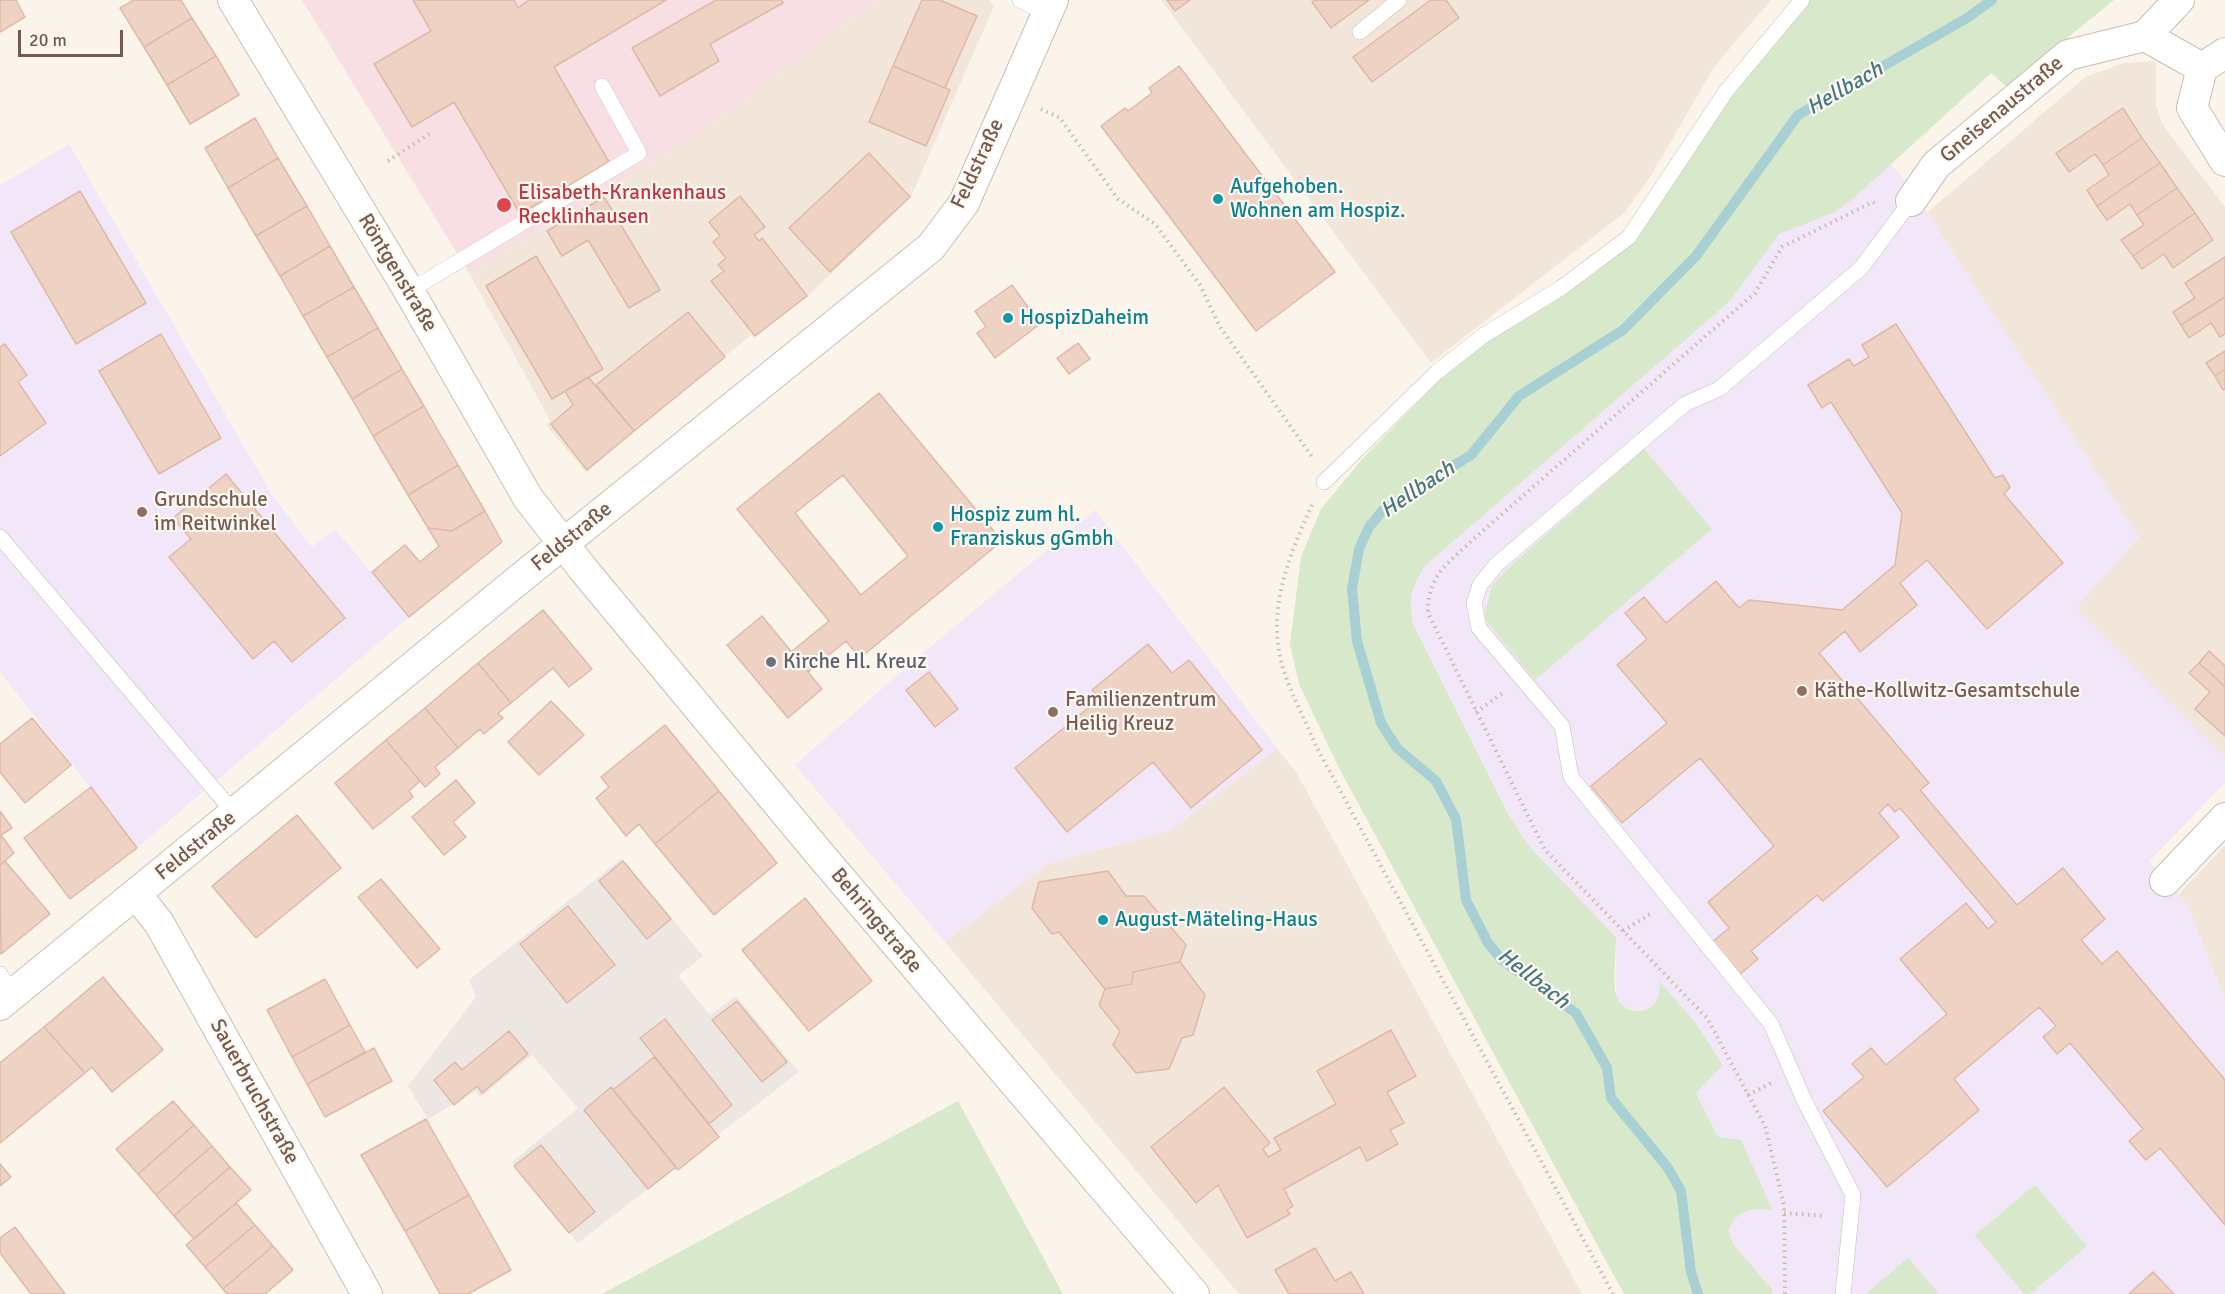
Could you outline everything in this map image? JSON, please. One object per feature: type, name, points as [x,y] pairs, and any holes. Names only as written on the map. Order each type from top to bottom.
[{"type":"street","name":"Röntgenstraße","points":[[233,0],[409,291],[528,498],[564,544]]},
{"type":"street","points":[[2179,0],[2145,36],[2214,60],[2192,108],[2225,161]]},
{"type":"street","name":"Feldstraße","points":[[5,991],[136,894],[931,247],[964,203],[1011,94],[1039,4]]},
{"type":"street","name":"Gneisenaustraße","points":[[1904,210],[1936,165],[2068,55],[2145,36]]},
{"type":"street","name":"Behringstraße","points":[[564,544],[840,878],[1194,1294]]},
{"type":"street","points":[[2165,882],[2225,818]]},
{"type":"street","name":"Sauerbruchstraße","points":[[136,894],[159,923],[367,1294]]},
{"type":"lane","points":[[1360,32],[1400,0]]},
{"type":"lane","points":[[1324,482],[1437,372],[1484,335],[1561,288],[1629,237],[1727,90],[1802,0]]},
{"type":"lane","points":[[409,291],[639,153],[602,86]]},
{"type":"lane","points":[[1843,1294],[1844,1218],[1853,1195],[1786,1076],[1771,1024],[1665,905],[1570,777],[1562,726],[1518,681],[1479,628],[1474,603],[1480,585],[1550,502],[1684,404],[1719,388],[1861,268],[1904,210]]},
{"type":"lane","points":[[0,537],[235,814]]},
{"type":"path","points":[[1011,94],[1060,118],[1118,199],[1155,224],[1200,285],[1220,327],[1309,448],[1324,482],[1291,551],[1281,585],[1277,615],[1278,642],[1284,673],[1316,746],[1613,1294]]},
{"type":"path","points":[[388,161],[429,134]]},
{"type":"path","points":[[1785,1294],[1784,1213],[1764,1126],[1707,1018],[1545,850],[1428,614],[1427,596],[1435,576],[1535,485],[1755,293],[1782,247],[1873,202],[1904,210]]},
{"type":"path","points":[[1535,485],[1550,502]]},
{"type":"path","points":[[1476,712],[1497,698]]},
{"type":"path","points":[[1623,931],[1634,924]]},
{"type":"path","points":[[1748,1095],[1756,1091]]},
{"type":"path","points":[[1784,1213],[1817,1215]]},
{"type":"shaded area","name":"Elisabeth-Krankenhaus Recklinhausen","points":[[302,0],[876,0],[695,136],[469,273]]},
{"type":"shaded area","points":[[876,0],[989,0],[994,6],[911,197],[810,294],[754,338],[751,335],[586,472],[546,425],[550,420],[469,273],[695,136]]},
{"type":"shaded area","points":[[1161,0],[1771,0],[1714,67],[1649,179],[1624,213],[1431,363]]},
{"type":"shaded area","points":[[2156,61],[2156,106],[2163,125],[2225,207],[2225,758],[2075,608],[2139,537],[1927,213],[2085,77],[2124,63]]},
{"type":"shaded area","name":"Grundschule im Reitwinkel","points":[[69,144],[272,495],[312,547],[335,529],[409,617],[137,848],[0,672],[0,185]]},
{"type":"shaded area","name":"Käthe-Kollwitz-Gesamtschule","points":[[1890,163],[1907,182],[1899,191],[1927,213],[2139,537],[2076,608],[2225,758],[2225,783],[2149,861],[2187,904],[2225,1000],[2225,1294],[1772,1294],[1772,1288],[1733,1244],[1729,1229],[1735,1218],[1748,1210],[1761,1208],[1772,1211],[1718,1137],[1696,1092],[1723,1064],[1659,982],[1661,991],[1658,1001],[1650,1009],[1636,1010],[1623,1007],[1616,998],[1616,937],[1528,845],[1507,812],[1413,624],[1409,598],[1425,566],[1730,301],[1779,234],[1856,196]]},
{"type":"shaded area","name":"Familienzentrum Heilig Kreuz","points":[[1095,510],[1277,748],[1171,830],[1047,864],[945,942],[795,765],[917,658]]},
{"type":"shaded area","points":[[1277,748],[1296,772],[1582,1294],[1239,1294],[945,942],[1047,864],[1171,830]]},
{"type":"shaded area","points":[[2225,845],[2225,1000],[2187,904],[2178,895]]},
{"type":"shaded area","points":[[622,858],[703,956],[678,976],[710,1015],[736,996],[799,1072],[578,1243],[512,1162],[578,1108],[532,1055],[481,1097],[474,1092],[428,1119],[408,1086],[476,997],[469,980]]},
{"type":"green space","points":[[1809,0],[2114,0],[2007,87],[1991,73],[1856,196],[1835,212],[1779,234],[1730,301],[1425,566],[1416,581],[1412,594],[1413,624],[1507,812],[1528,845],[1616,937],[1614,978],[1617,998],[1628,1009],[1644,1010],[1657,1001],[1660,993],[1659,981],[1694,1021],[1723,1065],[1696,1093],[1718,1137],[1741,1140],[1773,1211],[1760,1209],[1747,1211],[1736,1218],[1729,1230],[1733,1244],[1772,1289],[1772,1294],[1624,1294],[1339,768],[1299,684],[1290,644],[1301,557],[1321,509],[1364,457],[1467,353],[1594,274],[1637,237],[1731,97]]},
{"type":"green space","points":[[1644,449],[1712,529],[1535,680],[1486,620],[1485,613],[1492,585]]},
{"type":"green space","points":[[958,1101],[1063,1294],[602,1294]]},
{"type":"green space","points":[[2035,1185],[2087,1246],[2030,1294],[2024,1294],[1975,1235]]},
{"type":"green space","points":[[1908,1258],[1939,1294],[1866,1294]]},
{"type":"building","points":[[0,0],[16,0],[25,17],[0,32]]},
{"type":"building","points":[[134,0],[181,0],[192,18],[144,47],[120,8]]},
{"type":"building","points":[[413,0],[514,0],[518,8],[529,0],[666,0],[554,67],[609,162],[520,214],[454,102],[412,127],[374,64],[431,31]]},
{"type":"building","points":[[716,0],[781,0],[783,3],[710,44],[719,61],[660,96],[632,48]]},
{"type":"building","points":[[922,0],[940,0],[977,16],[945,88],[893,66]]},
{"type":"building","points":[[1167,0],[1190,0],[1175,11]]},
{"type":"building","points":[[1315,0],[1369,0],[1331,28],[1312,2]]},
{"type":"building","points":[[1431,0],[1446,0],[1459,18],[1372,82],[1353,57]]},
{"type":"building","points":[[192,18],[216,56],[167,85],[144,47]]},
{"type":"building","points":[[216,56],[239,95],[190,124],[167,85]]},
{"type":"building","points":[[893,66],[950,90],[926,146],[869,122]]},
{"type":"building","name":"Aufgehoben. Wohnen am Hospiz.","points":[[1179,66],[1335,272],[1256,331],[1101,126],[1125,108],[1128,111],[1152,93],[1149,88]]},
{"type":"building","points":[[2123,108],[2142,138],[2103,165],[2095,154],[2069,172],[2056,153]]},
{"type":"building","points":[[255,118],[278,158],[228,188],[205,148]]},
{"type":"building","points":[[2142,138],[2160,163],[2097,206],[2087,190],[2109,175],[2103,165]]},
{"type":"building","points":[[869,153],[910,197],[830,272],[789,228]]},
{"type":"building","points":[[278,158],[307,206],[256,236],[228,188]]},
{"type":"building","points":[[2160,163],[2177,188],[2137,215],[2130,204],[2107,220],[2097,206]]},
{"type":"building","points":[[2177,188],[2195,213],[2133,256],[2121,240],[2144,225],[2137,215]]},
{"type":"building","points":[[80,191],[146,303],[76,344],[11,232]]},
{"type":"building","points":[[740,196],[765,227],[754,235],[759,241],[762,238],[807,296],[755,336],[711,281],[724,271],[718,265],[726,258],[713,242],[720,236],[709,222]]},
{"type":"building","points":[[604,197],[660,290],[629,308],[588,240],[562,256],[547,231]]},
{"type":"building","points":[[307,206],[330,246],[280,276],[256,236]]},
{"type":"building","points":[[2195,213],[2213,240],[2173,268],[2164,254],[2142,269],[2133,256]]},
{"type":"building","points":[[330,246],[354,287],[303,316],[280,276]]},
{"type":"building","points":[[536,256],[603,369],[552,399],[486,286]]},
{"type":"building","points":[[2225,257],[2225,297],[2181,325],[2173,312],[2195,298],[2185,283]]},
{"type":"building","name":"HospizDaheim","points":[[1012,285],[1040,324],[995,358],[977,333],[986,327],[975,311]]},
{"type":"building","points":[[354,287],[378,328],[327,357],[303,316]]},
{"type":"building","points":[[2225,297],[2225,334],[2220,337],[2211,323],[2189,338],[2181,325]]},
{"type":"building","points":[[688,312],[725,357],[634,431],[596,385]]},
{"type":"building","points":[[1896,324],[1995,478],[2003,475],[2010,487],[2004,494],[2063,563],[1987,629],[1927,560],[1900,583],[1917,605],[1860,652],[1845,631],[1819,653],[1929,783],[1920,790],[2017,905],[2063,868],[2105,919],[2081,940],[2102,964],[2117,951],[2225,1080],[2225,1225],[2160,1148],[2146,1160],[2129,1141],[2143,1129],[2070,1043],[2057,1054],[2043,1037],[2056,1026],[2039,1007],[1954,1079],[1979,1110],[1887,1187],[1823,1111],[1864,1077],[1852,1064],[1871,1048],[1886,1065],[1947,1014],[1900,959],[1966,903],[1988,929],[1996,922],[1900,808],[1895,812],[1888,804],[1879,813],[1899,837],[1823,901],[1817,895],[1751,951],[1758,959],[1739,975],[1711,943],[1729,928],[1708,902],[1774,846],[1700,758],[1622,823],[1591,786],[1667,723],[1617,665],[1647,639],[1625,613],[1644,597],[1666,623],[1716,581],[1739,608],[1749,600],[1842,610],[1895,565],[1902,513],[1831,402],[1822,408],[1808,385],[1849,359],[1854,366],[1869,357],[1862,345]]},
{"type":"building","points":[[378,328],[402,369],[352,399],[327,357]]},
{"type":"building","points":[[161,334],[221,438],[159,474],[99,371]]},
{"type":"building","points":[[1078,343],[1090,359],[1069,374],[1057,358]]},
{"type":"building","points":[[5,344],[27,375],[18,382],[46,423],[0,456],[0,347]]},
{"type":"building","points":[[2225,351],[2225,369],[2215,376],[2206,363]]},
{"type":"building","points":[[402,369],[424,406],[373,436],[352,399]]},
{"type":"building","points":[[2225,369],[2225,389],[2223,390],[2215,376]]},
{"type":"building","points":[[588,377],[634,431],[587,470],[551,424],[573,405],[565,391]]},
{"type":"building","name":"Hospiz zum hl. Franziskus gGmbh","points":[[879,393],[1002,541],[860,658],[846,641],[808,672],[791,652],[829,621],[737,509]],"holes":[[[843,475],[908,556],[861,595],[795,513]]]},
{"type":"building","points":[[424,406],[458,465],[408,495],[373,436]]},
{"type":"building","points":[[458,465],[485,511],[452,531],[428,528],[408,495]]},
{"type":"building","points":[[226,474],[345,618],[292,662],[274,641],[253,659],[169,557],[191,539],[173,518]]},
{"type":"building","points":[[485,511],[502,542],[409,617],[372,572],[405,545],[420,562],[439,546],[428,528],[452,531]]},
{"type":"building","points":[[543,610],[592,669],[569,687],[553,668],[511,703],[478,663]]},
{"type":"building","name":"Kirche Hl. Kreuz","points":[[762,616],[822,689],[788,718],[727,645]]},
{"type":"building","points":[[1148,644],[1172,673],[1189,660],[1262,750],[1191,808],[1153,762],[1067,832],[1015,768],[1099,699],[1092,690]]},
{"type":"building","points":[[2209,651],[2225,666],[2225,687],[2199,663]]},
{"type":"building","points":[[478,663],[511,703],[498,713],[503,718],[484,734],[480,729],[458,748],[425,708]]},
{"type":"building","points":[[2199,663],[2225,687],[2225,736],[2195,709],[2210,692],[2189,673]]},
{"type":"building","points":[[929,672],[958,709],[935,727],[906,690]]},
{"type":"building","points":[[551,701],[584,735],[539,775],[508,742]]},
{"type":"building","points":[[425,708],[458,748],[435,767],[440,774],[425,787],[386,740]]},
{"type":"building","points":[[32,718],[71,765],[25,803],[0,772],[0,744]]},
{"type":"building","points":[[665,725],[719,791],[655,844],[639,824],[626,836],[596,798],[609,787],[601,777]]},
{"type":"building","points":[[386,740],[420,781],[409,791],[413,797],[373,829],[335,783]]},
{"type":"building","points":[[456,780],[475,803],[453,822],[466,837],[444,855],[412,817]]},
{"type":"building","points":[[91,787],[137,848],[70,899],[24,838]]},
{"type":"building","points":[[719,791],[777,863],[714,915],[655,844]]},
{"type":"building","points":[[0,811],[12,828],[1,835],[14,853],[0,865]]},
{"type":"building","points":[[297,815],[341,868],[256,938],[212,886]]},
{"type":"building","points":[[5,861],[50,914],[1,954],[0,865]]},
{"type":"building","points":[[623,861],[671,919],[647,939],[599,881]]},
{"type":"building","name":"August-Mäteling-Haus","points":[[1108,871],[1126,896],[1144,896],[1186,945],[1180,962],[1133,972],[1132,984],[1105,989],[1059,932],[1052,934],[1032,908],[1039,882]]},
{"type":"building","points":[[381,879],[440,949],[417,968],[358,897]]},
{"type":"building","points":[[805,898],[872,981],[809,1031],[742,950]]},
{"type":"building","points":[[568,906],[615,965],[567,1003],[520,944]]},
{"type":"building","name":"August-Mäteling-Haus","points":[[1180,962],[1205,995],[1193,1035],[1182,1038],[1169,1069],[1136,1073],[1113,1045],[1120,1031],[1099,1005],[1105,989],[1132,984],[1133,972]]},
{"type":"building","points":[[103,977],[163,1050],[112,1092],[92,1067],[85,1073],[44,1027]]},
{"type":"building","points":[[325,979],[350,1025],[292,1057],[267,1010]]},
{"type":"building","points":[[737,1001],[787,1062],[762,1082],[712,1020]]},
{"type":"building","points":[[665,1019],[732,1105],[709,1124],[640,1038]]},
{"type":"building","points":[[350,1025],[365,1052],[307,1084],[292,1057]]},
{"type":"building","points":[[44,1027],[85,1073],[0,1143],[0,1063]]},
{"type":"building","points":[[1391,1030],[1416,1076],[1387,1092],[1404,1123],[1390,1130],[1398,1144],[1367,1161],[1360,1147],[1284,1189],[1293,1206],[1287,1210],[1290,1214],[1247,1238],[1218,1185],[1196,1203],[1151,1147],[1224,1087],[1270,1143],[1263,1149],[1268,1157],[1281,1150],[1274,1138],[1336,1104],[1317,1071]]},
{"type":"building","points":[[509,1031],[528,1054],[482,1093],[477,1086],[454,1105],[434,1080],[455,1062],[462,1070]]},
{"type":"building","points":[[374,1048],[392,1081],[325,1117],[307,1084]]},
{"type":"building","points":[[654,1057],[719,1137],[678,1170],[613,1090]]},
{"type":"building","points":[[611,1087],[676,1167],[648,1189],[584,1110]]},
{"type":"building","points":[[173,1101],[194,1125],[138,1174],[116,1149]]},
{"type":"building","points":[[426,1119],[469,1195],[405,1231],[361,1155]]},
{"type":"building","points":[[194,1125],[212,1146],[156,1195],[138,1174]]},
{"type":"building","points":[[541,1145],[595,1212],[569,1233],[514,1166]]},
{"type":"building","points":[[212,1146],[230,1167],[174,1216],[156,1195]]},
{"type":"building","points":[[0,1164],[11,1177],[0,1186]]},
{"type":"building","points":[[230,1167],[251,1190],[194,1239],[174,1216]]},
{"type":"building","points":[[469,1195],[511,1270],[468,1294],[440,1294],[405,1231]]},
{"type":"building","points":[[236,1203],[255,1225],[205,1267],[186,1245]]},
{"type":"building","points":[[255,1225],[273,1246],[223,1289],[205,1267]]},
{"type":"building","points":[[15,1227],[65,1294],[31,1294],[0,1253],[0,1238]]},
{"type":"building","points":[[273,1246],[293,1270],[265,1294],[227,1294],[223,1289]]},
{"type":"building","points":[[1315,1248],[1335,1281],[1351,1272],[1364,1294],[1289,1294],[1275,1270]]},
{"type":"building","points":[[2153,1272],[2174,1294],[2129,1294]]},
{"type":"waterway","name":"Hellbach","points":[[1698,1294],[1691,1272],[1681,1191],[1668,1168],[1611,1098],[1607,1068],[1576,1013],[1502,960],[1488,943],[1466,900],[1456,819],[1436,781],[1397,748],[1381,723],[1357,641],[1352,589],[1359,549],[1369,527],[1383,510],[1471,455],[1519,396],[1623,330],[1696,256],[1798,115],[1967,18],[1992,0]]},
{"type":"place","name":"Aufgehoben. Wohnen am Hospiz.","points":[[1218,199]]},
{"type":"place","name":"Elisabeth-Krankenhaus Recklinhausen","points":[[504,205]]},
{"type":"place","name":"HospizDaheim","points":[[1008,318]]},
{"type":"place","name":"Grundschule im Reitwinkel","points":[[142,512]]},
{"type":"place","name":"Hospiz zum hl. Franziskus gGmbh","points":[[938,527]]},
{"type":"place","name":"Kirche Hl. Kreuz","points":[[771,662]]},
{"type":"place","name":"Käthe-Kollwitz-Gesamtschule","points":[[1802,691]]},
{"type":"place","name":"Familienzentrum Heilig Kreuz","points":[[1053,712]]},
{"type":"place","name":"August-Mäteling-Haus","points":[[1103,920]]}]
